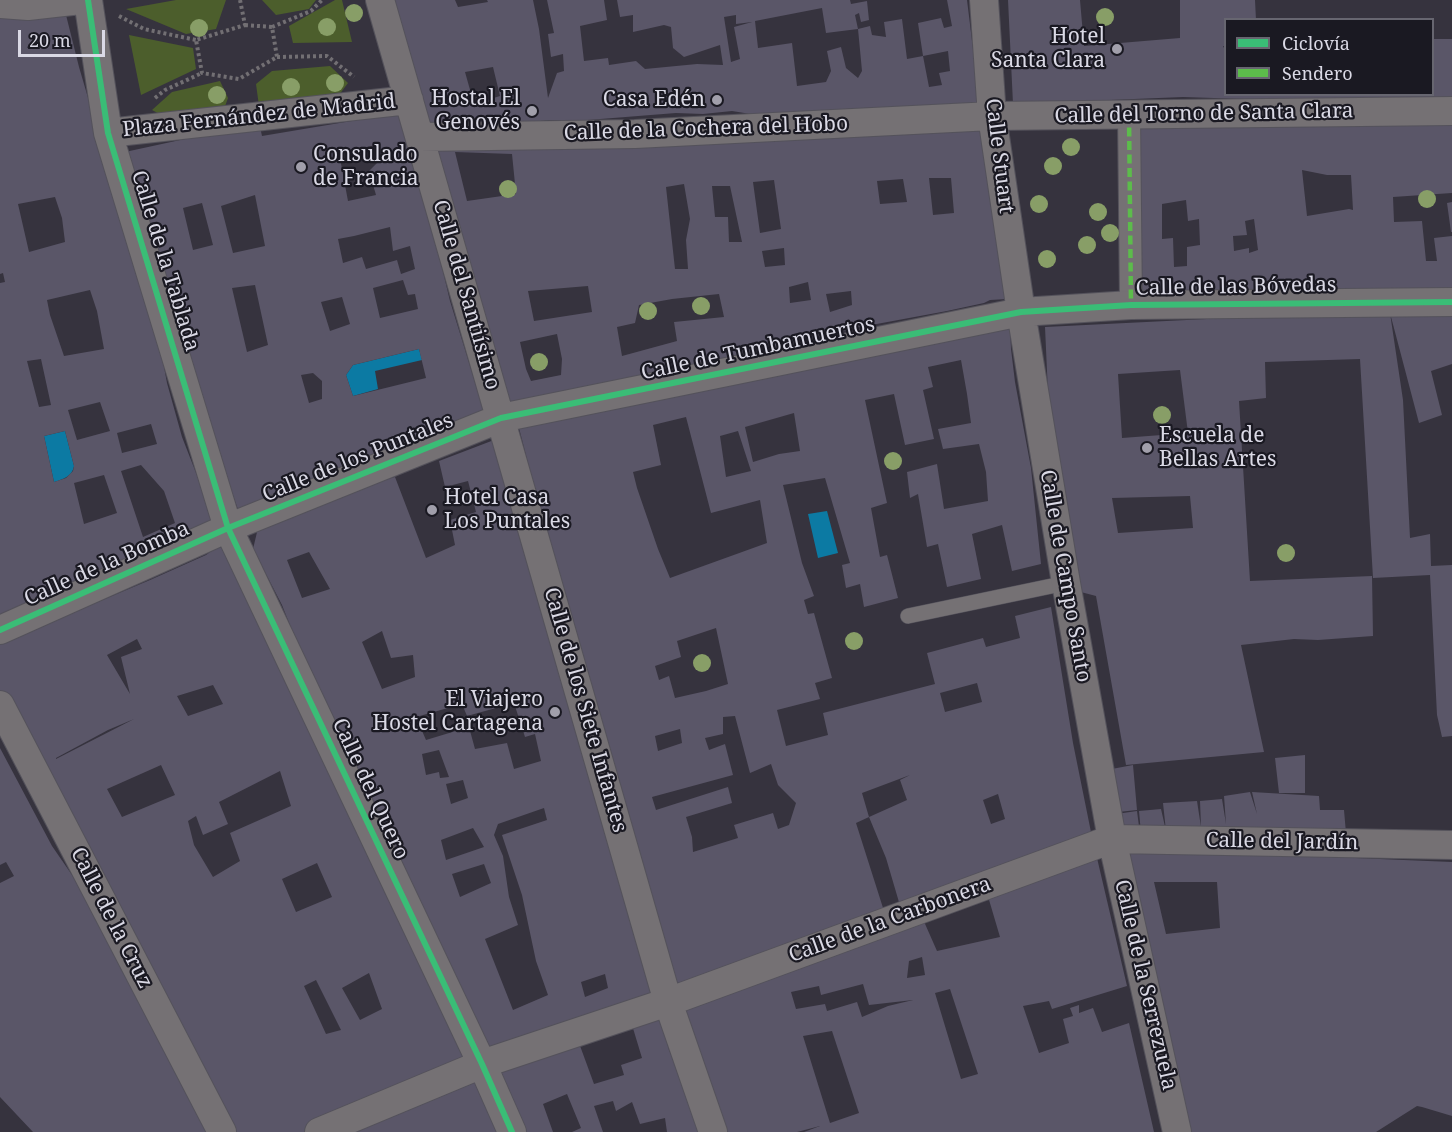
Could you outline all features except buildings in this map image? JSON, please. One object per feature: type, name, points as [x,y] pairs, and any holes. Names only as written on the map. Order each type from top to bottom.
[{"type":"street","name":"Calle del Santiísimo","points":[[380,0],[501,418]]},
{"type":"street","name":"Calle Stuart","points":[[984,0],[992,116],[1021,312]]},
{"type":"street","points":[[0,4],[28,6],[86,1]]},
{"type":"street","name":"Calle de la Tablada","points":[[86,1],[108,133],[228,528]]},
{"type":"street","name":"Plaza Fernández de Madrid","points":[[108,133],[409,100]]},
{"type":"street","name":"Calle del Torno de Santa Clara","points":[[992,116],[1452,111]]},
{"type":"street","points":[[1129,114],[1131,304]]},
{"type":"street","name":"Calle de la Cochera del Hobo","points":[[420,137],[635,134],[992,116]]},
{"type":"street","name":"Calle de las Bóvedas","points":[[1021,312],[1131,304],[1452,302]]},
{"type":"street","name":"Calle de Tumbamuertos","points":[[501,418],[1021,312]]},
{"type":"street","name":"Calle de Campo Santo","points":[[1021,312],[1065,583],[1112,839]]},
{"type":"street","name":"Calle de los Puntales","points":[[228,528],[501,418]]},
{"type":"street","name":"Calle de los Siete Infantes","points":[[501,418],[668,1002],[713,1132]]},
{"type":"street","name":"Calle de la Bomba","points":[[0,630],[228,528]]},
{"type":"street","name":"Calle del Quero","points":[[228,528],[512,1132]]},
{"type":"street","name":"Calle de la Cruz","points":[[0,705],[222,1132]]},
{"type":"street","name":"Calle de la Carbonera","points":[[320,1132],[482,1064],[668,1002],[1112,839]]},
{"type":"street","name":"Calle del Jardín","points":[[1112,839],[1452,845]]},
{"type":"street","name":"Calle de la Serrezuela","points":[[1112,839],[1177,1132]]},
{"type":"lane","points":[[908,616],[1065,583]]},
{"type":"path","points":[[240,0],[245,25]]},
{"type":"path","points":[[86,1],[144,29],[196,40],[245,25],[272,27],[311,11],[322,0]]},
{"type":"path","points":[[272,27],[278,57]]},
{"type":"path","points":[[196,40],[202,73],[239,79],[278,57],[327,56],[371,90],[378,103]]},
{"type":"green space","points":[[176,0],[226,0],[216,29],[186,34],[126,9]]},
{"type":"green space","points":[[262,0],[316,0],[309,9],[276,15]]},
{"type":"green space","points":[[335,0],[342,0],[352,42],[293,43],[289,26]]},
{"type":"green space","points":[[129,35],[193,48],[196,69],[141,95]]},
{"type":"green space","points":[[330,66],[348,83],[336,99],[259,106],[256,84],[272,71]]},
{"type":"green space","points":[[220,81],[228,98],[223,112],[171,120],[152,110],[172,92]]},
{"type":"water","points":[[419,349],[422,360],[375,371],[378,389],[353,396],[346,375],[353,365]]},
{"type":"water","points":[[65,431],[74,466],[64,479],[54,482],[44,436]]},
{"type":"water","points":[[827,511],[838,553],[818,558],[808,514]]},
{"type":"marked path","points":[[1129,114],[1131,305]]},
{"type":"cycle path","points":[[88,0],[108,133],[228,528],[512,1132]]},
{"type":"cycle path","points":[[0,630],[228,528],[501,418],[1021,312],[1131,305],[1452,302]]},
{"type":"place","name":"Hotel Santa Clara","points":[[1117,49]]},
{"type":"place","name":"Casa Edén","points":[[717,100]]},
{"type":"place","name":"Hostal El Genovés","points":[[532,111]]},
{"type":"place","name":"Consulado de Francia","points":[[301,167]]},
{"type":"place","name":"Escuela de Bellas Artes","points":[[1147,448]]},
{"type":"place","name":"Hotel Casa Los Puntales","points":[[432,510]]},
{"type":"place","name":"El Viajero Hostel Cartagena","points":[[555,712]]}]
